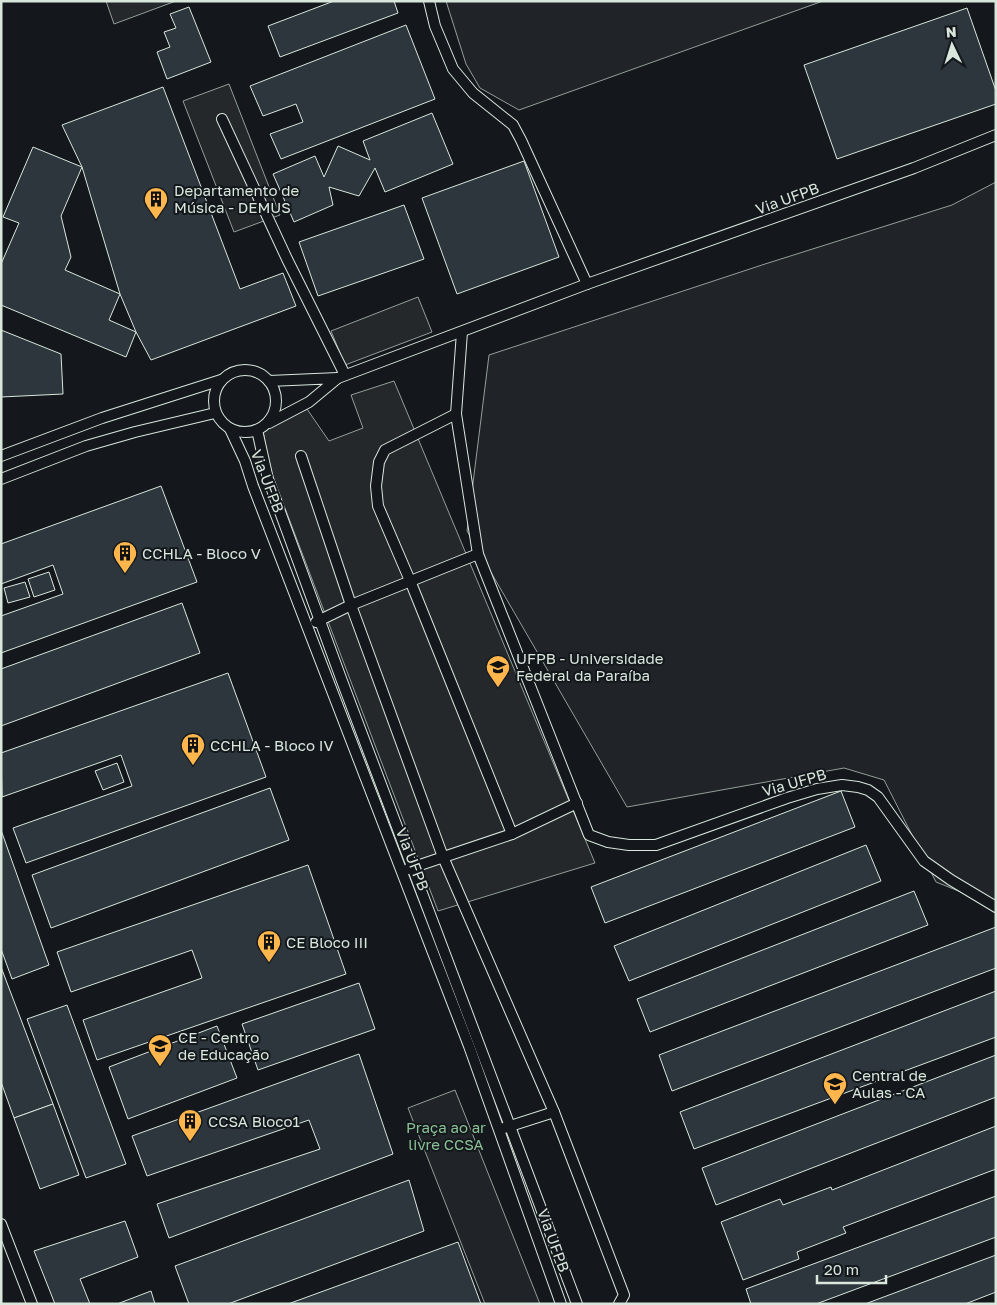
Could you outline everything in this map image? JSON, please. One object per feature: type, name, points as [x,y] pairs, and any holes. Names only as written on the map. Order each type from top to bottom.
[{"type":"lane","points":[[429,1],[435,26],[453,69],[472,94],[501,115],[522,140],[587,284]]},
{"type":"lane","points":[[222,119],[342,377]]},
{"type":"lane","name":"Via UFPB","points":[[215,413],[221,422],[230,429],[243,433],[257,430],[309,402],[342,377],[587,284],[896,175],[996,135]]},
{"type":"lane","points":[[402,872],[512,834],[577,803],[478,554],[456,414],[462,332]]},
{"type":"lane","name":"Via UFPB","points":[[1,456],[102,418],[221,380],[232,372],[245,369],[258,373],[269,380],[342,377]]},
{"type":"lane","points":[[1,479],[86,446],[215,413],[213,402],[215,390],[221,380]]},
{"type":"lane","points":[[268,423],[274,414],[277,402],[275,391],[269,380]]},
{"type":"lane","points":[[456,414],[385,450],[379,462],[376,486],[378,506],[512,834]]},
{"type":"lane","name":"Via UFPB","points":[[230,429],[245,461],[469,1046],[560,1304]]},
{"type":"lane","name":"Via UFPB","points":[[257,430],[268,479],[577,1304]]},
{"type":"lane","points":[[300,456],[351,605],[442,857],[554,1112],[624,1295],[619,1304]]},
{"type":"lane","points":[[307,625],[320,621],[351,605],[410,583],[478,554]]},
{"type":"lane","name":"Via UFPB","points":[[577,803],[589,835],[608,842],[628,845],[656,845],[787,798],[833,786],[858,787],[868,790],[878,797],[924,861],[996,907]]},
{"type":"lane","points":[[499,1130],[554,1112]]},
{"type":"lane","points":[[1,1224],[32,1304]]},
{"type":"green space","points":[[446,1],[823,1],[519,110],[480,88],[466,64]]},
{"type":"green space","points":[[996,182],[996,906],[936,882],[884,780],[844,768],[627,807],[467,531],[489,355],[765,264],[952,205]]},
{"type":"green space","name":"Praça ao ar livre CCSA","points":[[455,1090],[540,1304],[485,1304],[408,1108]]},
{"type":"shaded area","points":[[106,1],[176,1],[114,24]]},
{"type":"shaded area","points":[[229,84],[280,215],[234,232],[183,101]]},
{"type":"shaded area","points":[[418,297],[432,332],[345,365],[331,331]]},
{"type":"shaded area","points":[[394,381],[595,863],[438,911],[269,466],[263,430],[307,409],[329,441],[363,428],[351,395]]},
{"type":"building","points":[[334,1],[394,1],[398,13],[280,57],[268,26]]},
{"type":"building","points":[[189,7],[211,62],[167,79],[157,52],[170,47],[164,32],[176,28],[170,14]]},
{"type":"building","points":[[967,8],[996,91],[996,104],[837,159],[804,65]]},
{"type":"building","points":[[406,25],[435,99],[281,159],[270,134],[303,122],[296,104],[263,116],[250,86]]},
{"type":"building","name":"Departamento de Música - DEMUS","points":[[163,87],[240,289],[283,273],[296,306],[151,360],[136,332],[120,294],[82,167],[62,125]]},
{"type":"building","points":[[432,113],[453,164],[385,192],[375,168],[359,196],[329,187],[333,205],[294,222],[273,174],[315,156],[324,177],[338,146],[370,160],[363,141]]},
{"type":"building","points":[[33,147],[82,167],[61,216],[71,257],[65,270],[120,294],[109,320],[136,332],[126,357],[1,305],[1,264],[19,223],[3,217]]},
{"type":"building","points":[[524,161],[559,257],[457,294],[422,198]]},
{"type":"building","points":[[404,205],[424,259],[318,296],[299,242]]},
{"type":"building","points":[[1,330],[61,354],[63,394],[1,397]]},
{"type":"building","name":"CCHLA - Bloco V","points":[[161,486],[197,582],[1,653],[1,616],[63,594],[53,565],[1,584],[1,544]]},
{"type":"building","points":[[49,572],[55,590],[34,597],[28,579]]},
{"type":"building","points":[[25,582],[30,597],[8,603],[4,588]]},
{"type":"building","points":[[182,603],[200,653],[1,726],[1,669]]},
{"type":"building","name":"CCHLA - Bloco IV","points":[[228,673],[266,777],[26,863],[13,828],[132,786],[121,755],[2,797],[1,753]]},
{"type":"building","points":[[117,763],[124,782],[103,790],[95,771]]},
{"type":"building","points":[[270,788],[289,840],[51,928],[32,875]]},
{"type":"building","points":[[841,791],[855,827],[605,923],[591,887]]},
{"type":"building","points":[[1,830],[49,965],[12,979],[1,949]]},
{"type":"building","points":[[866,845],[881,881],[629,981],[614,946]]},
{"type":"building","name":"CE Bloco III","points":[[308,865],[346,974],[97,1060],[83,1020],[202,978],[192,950],[71,992],[57,952]]},
{"type":"building","points":[[914,891],[928,925],[650,1032],[637,999]]},
{"type":"building","points":[[996,927],[996,968],[672,1091],[659,1055]]},
{"type":"building","points":[[1,967],[53,1104],[14,1118],[1,1082]]},
{"type":"building","points":[[359,983],[375,1029],[258,1070],[242,1024]]},
{"type":"building","points":[[996,991],[996,1037],[694,1149],[680,1112]]},
{"type":"building","points":[[67,1005],[126,1164],[86,1178],[27,1019]]},
{"type":"building","points":[[217,1026],[237,1078],[128,1119],[109,1067]]},
{"type":"building","name":"CCSA Bloco1","points":[[359,1054],[393,1154],[169,1238],[157,1204],[320,1149],[309,1120],[147,1176],[132,1136]]},
{"type":"building","points":[[996,1055],[996,1097],[716,1205],[702,1168]]},
{"type":"building","points":[[53,1104],[79,1175],[40,1189],[14,1118]]},
{"type":"building","points":[[996,1126],[996,1169],[843,1227],[846,1233],[797,1252],[799,1259],[743,1280],[721,1222],[780,1199],[783,1205],[831,1187],[832,1190]]},
{"type":"building","points":[[409,1180],[424,1231],[228,1304],[189,1304],[175,1266]]},
{"type":"building","points":[[996,1196],[996,1237],[816,1304],[751,1304],[746,1289]]},
{"type":"building","points":[[125,1221],[138,1257],[80,1279],[90,1304],[55,1304],[34,1251]]},
{"type":"building","points":[[458,1242],[481,1304],[288,1304]]},
{"type":"building","points":[[996,1255],[996,1292],[965,1304],[865,1304]]},
{"type":"building","points":[[151,1291],[155,1304],[117,1304]]},
{"type":"place","name":"Departamento de Música - DEMUS","points":[[156,220]]},
{"type":"place","name":"CCHLA - Bloco V","points":[[125,574]]},
{"type":"place","name":"UFPB - Universidade Federal da Paraíba","points":[[498,688]]},
{"type":"place","name":"CCHLA - Bloco IV","points":[[193,766]]},
{"type":"place","name":"CE Bloco III","points":[[269,963]]},
{"type":"place","name":"CE - Centro de Educação","points":[[160,1067]]},
{"type":"place","name":"Central de Aulas - CA","points":[[835,1105]]},
{"type":"place","name":"CCSA Bloco1","points":[[190,1142]]}]
